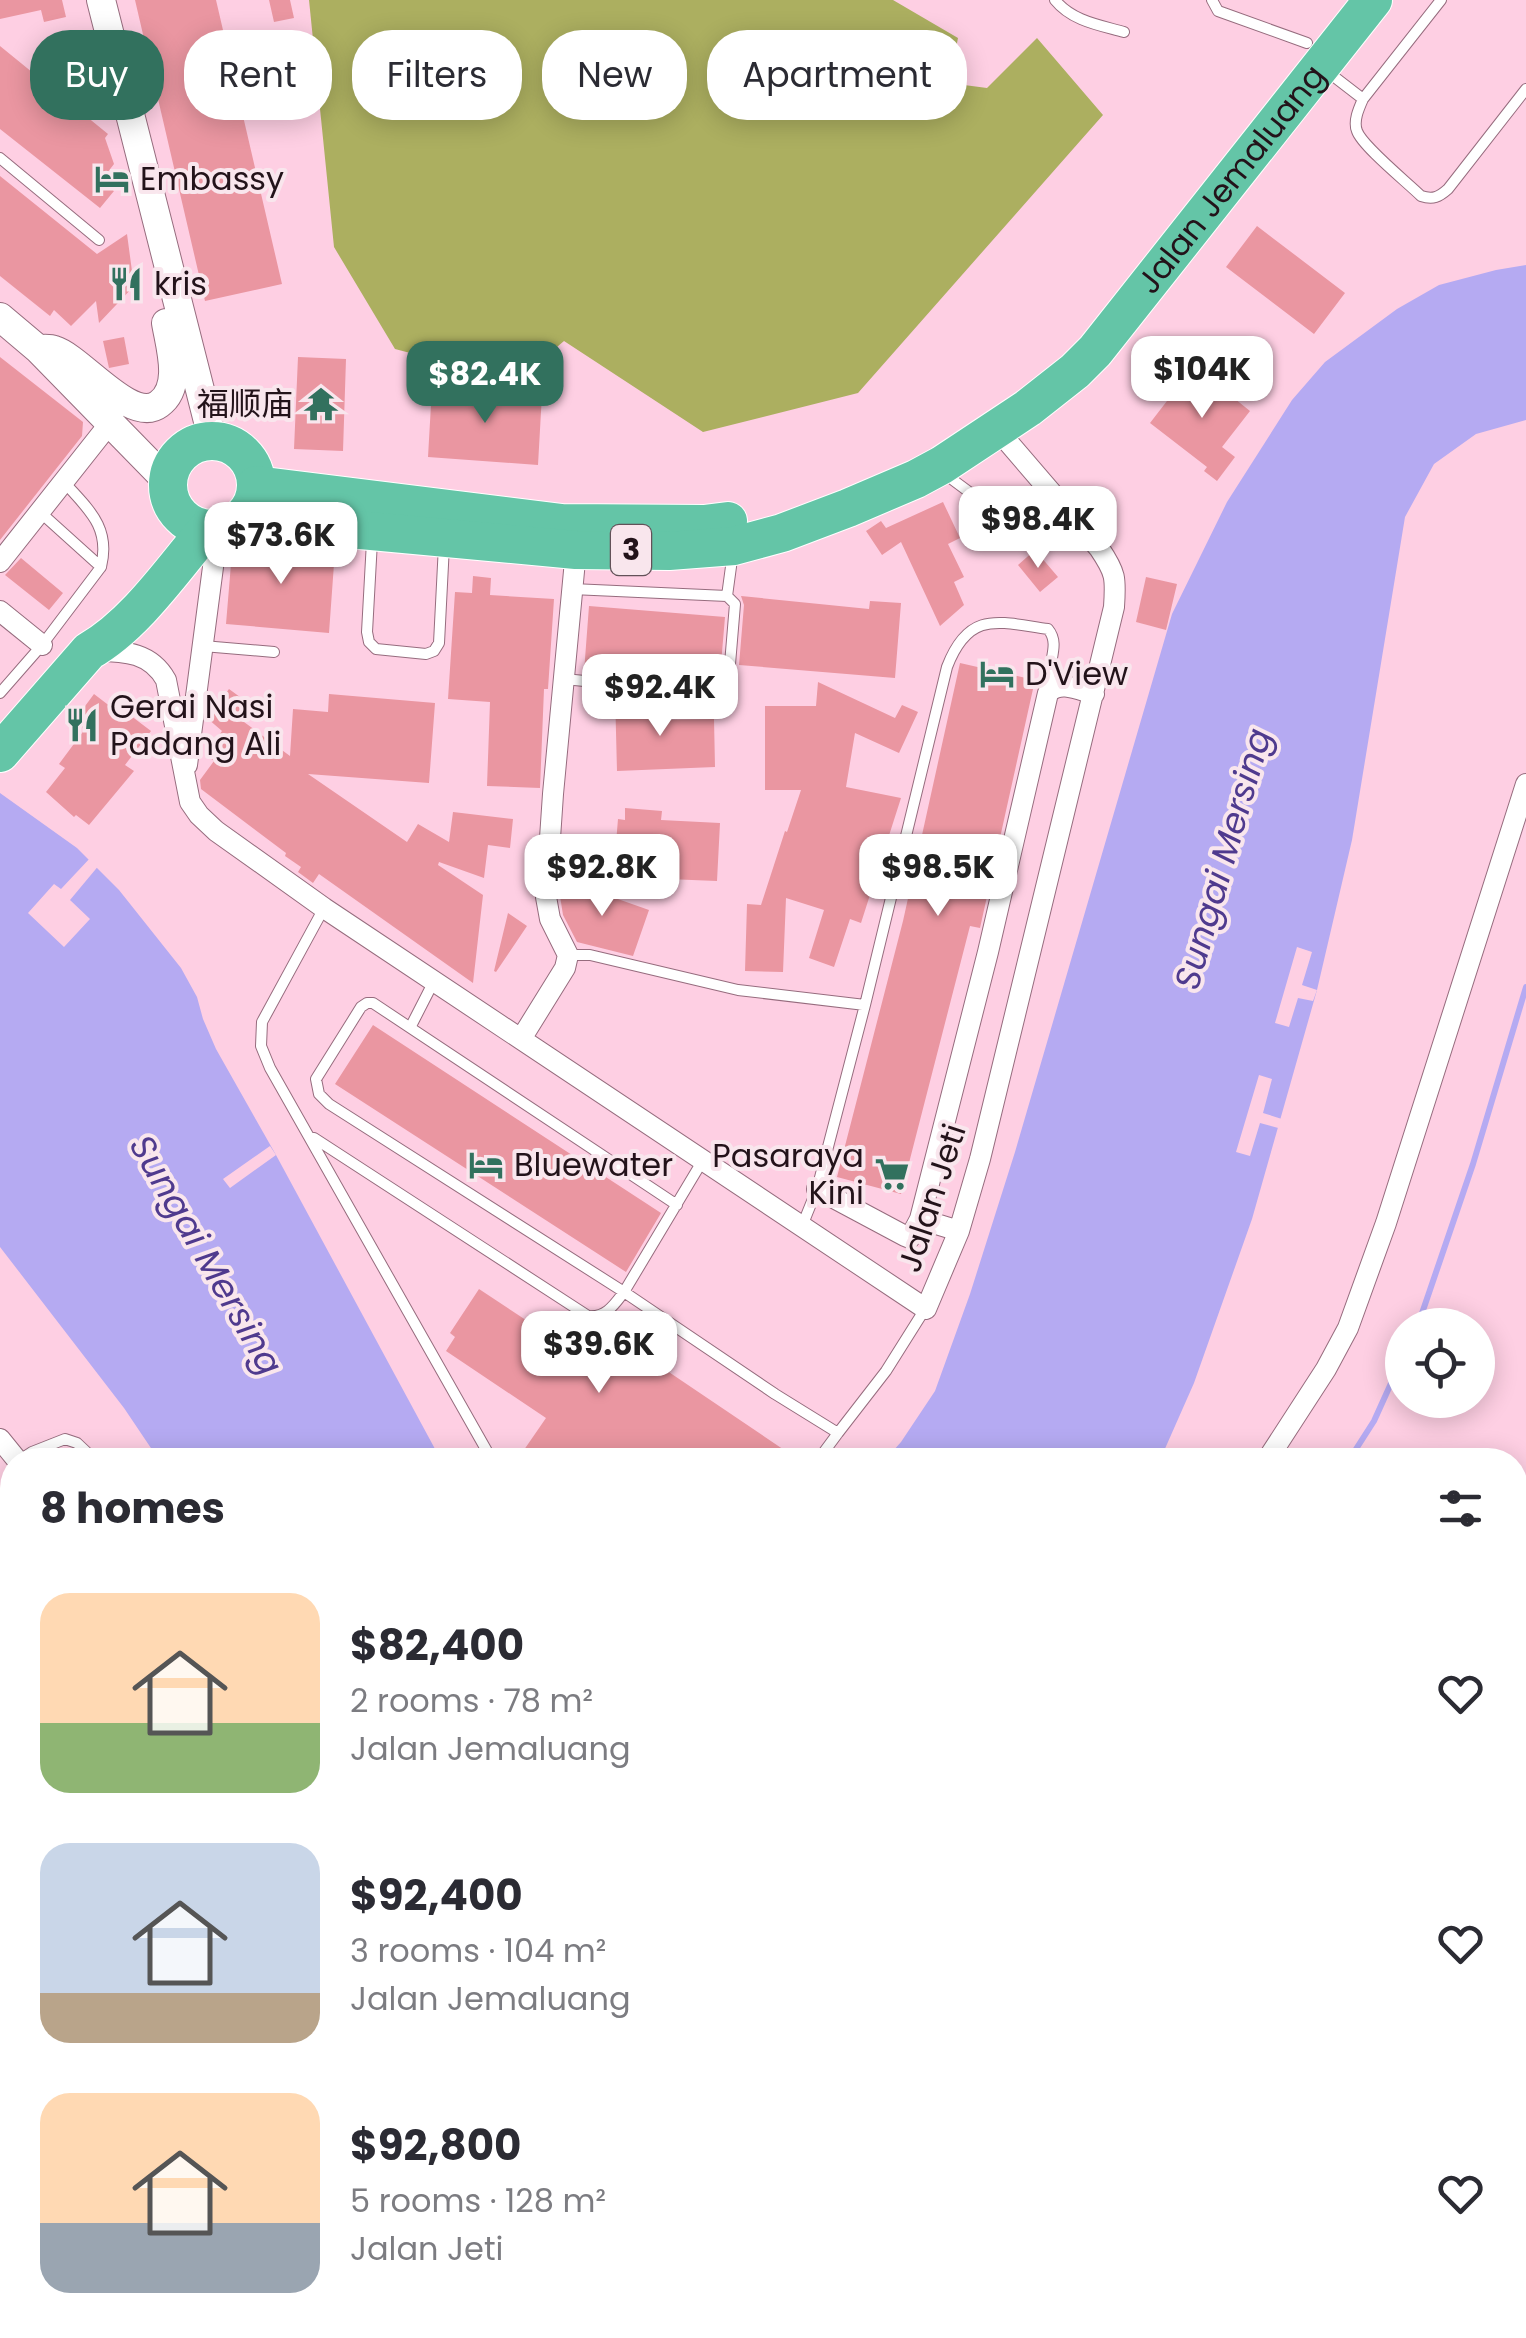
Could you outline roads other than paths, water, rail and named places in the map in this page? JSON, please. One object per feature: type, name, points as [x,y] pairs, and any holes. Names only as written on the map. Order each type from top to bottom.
[{"type":"highway","name":"Jalan Jemaluang","points":[[222,526],[373,532],[576,550],[669,551],[734,546],[782,533],[916,479],[1052,391],[1095,351],[1314,55],[1340,0]]},
{"type":"highway","name":"Jalan Jemaluang","points":[[256,485],[562,523],[704,524],[776,510],[889,466],[942,439],[984,411],[1080,335],[1204,181],[1314,55],[1373,0]]},
{"type":"highway","points":[[0,753],[89,650],[108,640],[222,526],[248,510],[254,498],[254,475],[246,458],[231,446],[213,440],[200,442],[178,455],[172,466],[162,538],[152,560],[96,628],[89,650]]},
{"type":"highway","points":[[168,490],[177,513],[190,524],[222,526]]},
{"type":"street","points":[[102,0],[213,440]]},
{"type":"street","points":[[38,349],[55,350],[132,406],[148,409],[166,396],[173,384],[172,356],[149,222],[153,204]]},
{"type":"street","points":[[0,318],[38,349],[168,490]]},
{"type":"street","points":[[0,562],[110,423]]},
{"type":"street","name":"Jalan Jeti","points":[[184,783],[190,802],[216,831],[324,908],[926,1308],[959,1232],[980,1159],[1114,608],[1116,580],[1111,566],[996,428]]},
{"type":"street","points":[[184,783],[222,526]]},
{"type":"street","points":[[521,1039],[565,968],[568,956],[550,920],[546,897],[576,550]]},
{"type":"street","points":[[0,611],[42,645]]},
{"type":"street","points":[[89,650],[142,656],[161,671],[166,680],[184,783]]},
{"type":"street","points":[[817,1188],[904,1236],[910,1238],[913,1234],[988,952],[1048,693],[1059,686],[1094,694]]},
{"type":"street","points":[[1276,1448],[1348,1328],[1386,1223],[1526,784]]},
{"type":"street","points":[[920,1219],[959,1232]]},
{"type":"lane","points":[[1055,0],[1076,18],[1124,32]]},
{"type":"lane","points":[[1212,0],[1218,11],[1314,55],[1363,99]]},
{"type":"lane","points":[[1423,0],[1438,4],[1363,99],[1356,118],[1356,131],[1365,142],[1421,196],[1440,197],[1448,189],[1526,89]]},
{"type":"lane","points":[[0,158],[99,240]]},
{"type":"lane","points":[[942,465],[954,480],[1004,518],[1020,517],[1049,490]]},
{"type":"lane","points":[[0,693],[101,567],[104,546],[95,517],[64,482]]},
{"type":"lane","points":[[40,512],[101,567]]},
{"type":"lane","points":[[373,532],[366,632],[369,642],[376,649],[426,654],[439,642],[444,539]]},
{"type":"lane","points":[[727,596],[734,546]]},
{"type":"lane","points":[[564,680],[723,692],[728,688],[736,604],[727,596],[572,588]]},
{"type":"lane","points":[[802,1226],[817,1188],[954,650],[977,626],[989,622],[1048,629],[1055,642],[1048,674],[1053,688]]},
{"type":"lane","points":[[203,646],[274,652]]},
{"type":"lane","points":[[324,908],[262,1022],[261,1046],[485,1448]]},
{"type":"lane","points":[[568,956],[590,956],[738,990],[865,1004]]},
{"type":"lane","points":[[411,1026],[434,981]]},
{"type":"lane","points":[[677,1205],[374,1003],[367,1002],[361,1007],[316,1079],[319,1094],[329,1104],[838,1433]]},
{"type":"lane","points":[[309,1135],[588,1316],[597,1317],[605,1314],[624,1292],[703,1160]]},
{"type":"lane","points":[[827,1448],[886,1372],[926,1308]]},
{"type":"lane","points":[[42,1448],[65,1439],[83,1448]]},
{"type":"water","name":"Sungai Mersing","points":[[1526,265],[1526,420],[1476,434],[1434,464],[1405,517],[1352,840],[1317,990],[1252,1219],[1194,1383],[1165,1448],[896,1448],[935,1391],[970,1294],[1172,614],[1227,502],[1292,400],[1325,362],[1397,309],[1439,285]]},
{"type":"water","name":"Sungai Mersing","points":[[0,793],[77,848],[119,890],[181,968],[197,997],[216,1049],[435,1448],[151,1448],[0,1247]]},
{"type":"waterway","points":[[1424,1308],[1473,1164],[1526,987]]},
{"type":"waterway","points":[[1357,1448],[1385,1397]]},
{"type":"place","name":"Embassy","points":[[112,179]]},
{"type":"place","name":"kris","points":[[126,284]]},
{"type":"place","name":"福顺庙","points":[[321,404]]},
{"type":"place","name":"D'View","points":[[997,674]]},
{"type":"place","name":"Gerai Nasi Padang Ali","points":[[82,725]]},
{"type":"place","name":"Bluewater","points":[[486,1165]]},
{"type":"place","name":"Pasaraya Kini","points":[[892,1174]]}]
